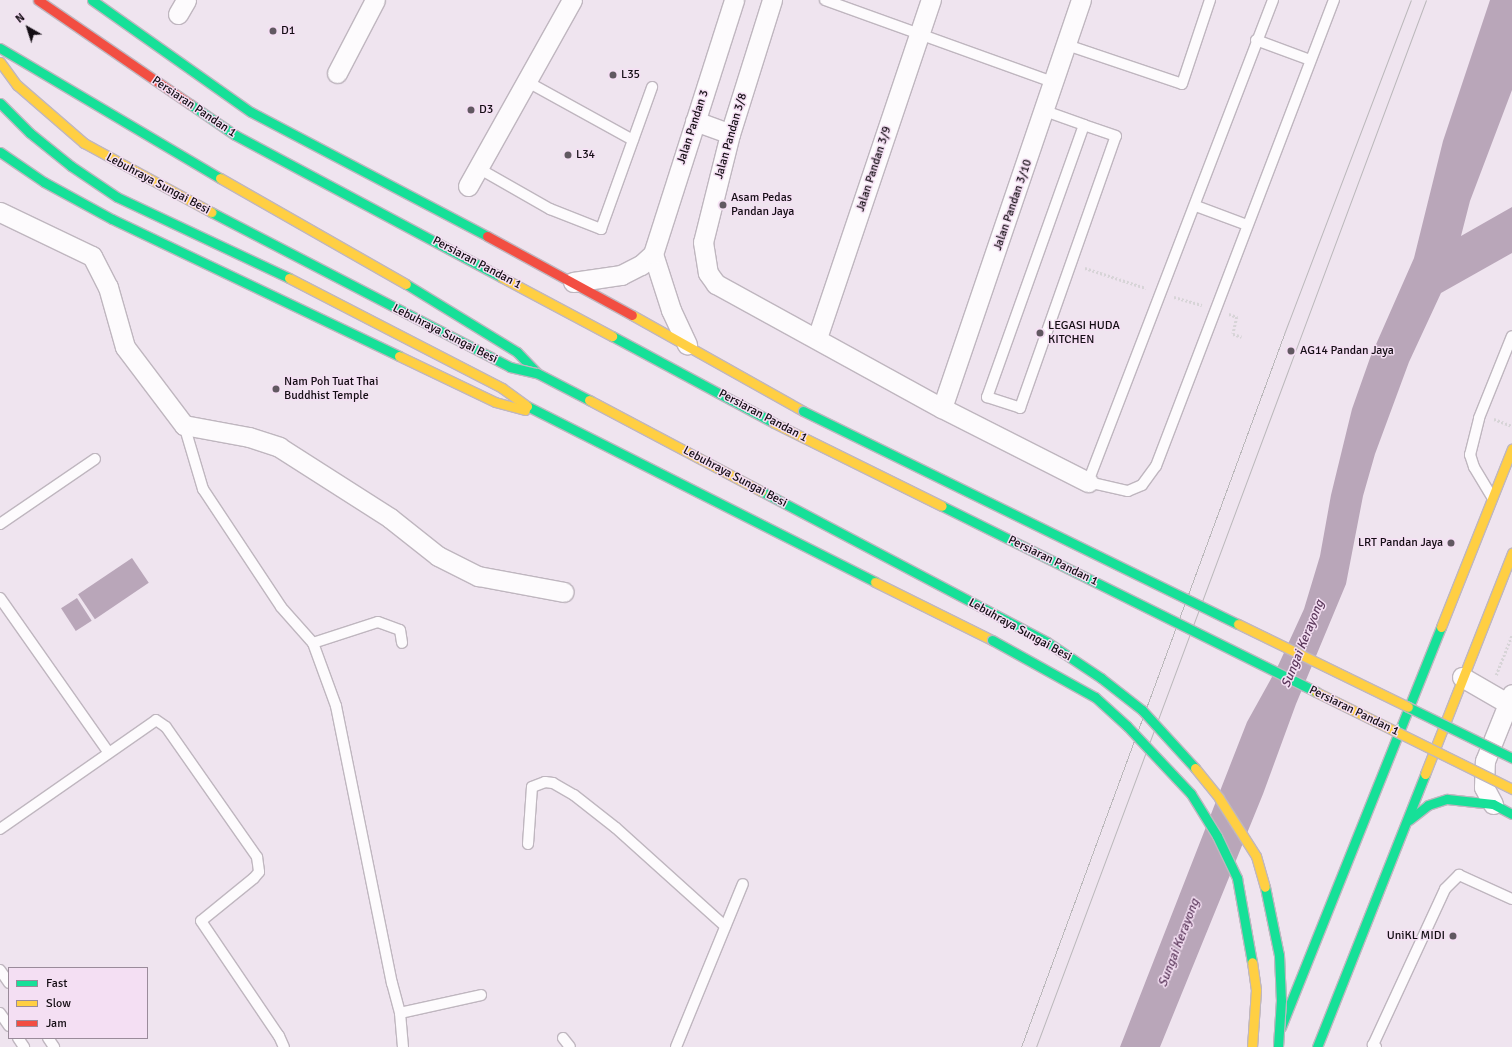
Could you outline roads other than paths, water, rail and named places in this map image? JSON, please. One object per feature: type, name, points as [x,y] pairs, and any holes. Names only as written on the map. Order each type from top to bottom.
[{"type":"main road","name":"Persiaran Pandan 1","points":[[38,0],[235,135],[774,423],[1512,790]]},
{"type":"main road","name":"Persiaran Pandan 1","points":[[92,0],[250,112],[572,282],[803,411],[1512,758]]},
{"type":"main road","points":[[0,48],[204,170],[401,281],[517,352],[537,373]]},
{"type":"main road","name":"Lebuhraya Sungai Besi","points":[[0,62],[17,85],[84,143],[152,181],[510,367],[537,373],[1047,642],[1101,678],[1142,710],[1183,752],[1219,798],[1256,856],[1270,902],[1279,955],[1281,1000],[1278,1047]]},
{"type":"main road","points":[[3,89],[28,77],[50,78]]},
{"type":"main road","name":"Lebuhraya Sungai Besi","points":[[0,103],[30,133],[70,166],[117,197],[334,299],[502,388],[537,413],[992,640],[1095,697],[1127,726],[1191,794],[1217,836],[1236,878],[1246,918],[1256,990],[1252,1047]]},
{"type":"main road","points":[[0,141],[12,161]]},
{"type":"main road","points":[[0,152],[12,161],[112,219],[358,338],[495,402],[537,413]]},
{"type":"main road","points":[[1272,1047],[1326,917],[1512,449]]},
{"type":"main road","points":[[1317,1047],[1409,820],[1462,677],[1512,553]]},
{"type":"main road","points":[[1409,820],[1428,805],[1447,799],[1493,804],[1512,814]]},
{"type":"street","points":[[337,73],[376,0]]},
{"type":"street","points":[[468,186],[572,0]]},
{"type":"street","name":"Jalan Pandan 3","points":[[653,254],[734,0]]},
{"type":"street","name":"Jalan Pandan 3/8","points":[[772,0],[730,134],[704,242],[708,273],[716,284],[817,338]]},
{"type":"street","name":"Jalan Pandan 3/9","points":[[817,338],[931,0]]},
{"type":"street","name":"Jalan Pandan 3/10","points":[[942,408],[1055,83],[1081,0]]},
{"type":"street","points":[[695,120],[730,134]]},
{"type":"street","points":[[0,212],[92,256],[108,287],[125,347],[184,425],[249,437],[279,448],[390,518],[438,556],[478,576],[564,592]]},
{"type":"street","points":[[572,282],[621,275],[641,265],[653,254],[671,310],[687,346]]},
{"type":"street","points":[[817,338],[942,408],[1088,482]]},
{"type":"street","points":[[1462,677],[1489,693],[1511,702],[1484,767],[1484,787],[1493,804]]},
{"type":"lane","points":[[825,0],[1055,83]]},
{"type":"lane","points":[[1067,45],[1182,84],[1210,0]]},
{"type":"lane","points":[[1273,0],[1256,40],[1196,206],[1088,482],[1128,491],[1142,485],[1156,466],[1334,0]]},
{"type":"lane","points":[[1256,40],[1310,60]]},
{"type":"lane","points":[[526,81],[633,140]]},
{"type":"lane","points":[[478,168],[550,209],[601,229],[652,87]]},
{"type":"lane","points":[[1045,111],[1116,136],[1020,408],[987,397],[1084,125]]},
{"type":"lane","points":[[1196,206],[1247,225]]},
{"type":"lane","points":[[1492,498],[1474,467],[1470,455],[1479,418],[1512,336]]},
{"type":"lane","points":[[184,425],[203,489],[281,607],[313,643],[336,706],[392,983],[400,1012],[403,1047]]},
{"type":"lane","points":[[0,524],[95,459]]},
{"type":"lane","points":[[0,598],[109,753]]},
{"type":"lane","points":[[313,643],[378,622],[385,623],[400,630],[402,643]]},
{"type":"lane","points":[[0,829],[156,720],[166,727],[257,857],[259,872],[254,878],[201,921],[279,1036],[284,1047]]},
{"type":"lane","points":[[528,844],[532,787],[545,782],[553,783],[574,795],[616,828],[725,926]]},
{"type":"lane","points":[[1376,1047],[1372,1045],[1445,889],[1459,875],[1512,899]]},
{"type":"lane","points":[[676,1047],[742,884]]},
{"type":"lane","points":[[0,970],[8,981]]},
{"type":"lane","points":[[400,1012],[481,995]]},
{"type":"lane","points":[[0,1013],[8,1025]]},
{"type":"lane","points":[[563,1038],[570,1047]]},
{"type":"water","name":"Sungai Kerayong","points":[[1490,0],[1512,0],[1512,90],[1470,201],[1461,236],[1512,207],[1512,253],[1441,293],[1409,362],[1375,454],[1363,496],[1346,584],[1296,704],[1263,794],[1160,1047],[1120,1047],[1247,722],[1277,668],[1304,609],[1320,556],[1331,495],[1352,409],[1370,358],[1414,258],[1443,141]]},
{"type":"water","points":[[132,558],[149,583],[95,619],[78,594]]},
{"type":"water","points":[[77,598],[92,621],[76,631],[61,608]]},
{"type":"tram line","points":[[1021,1047],[1284,334],[1411,0]]},
{"type":"tram line","points":[[1036,1047],[1426,0]]},
{"type":"place","name":"D1","points":[[273,31]]},
{"type":"place","name":"L35","points":[[613,75]]},
{"type":"place","name":"D3","points":[[471,110]]},
{"type":"place","name":"L34","points":[[568,155]]},
{"type":"place","name":"Asam Pedas Pandan Jaya","points":[[723,205]]},
{"type":"place","name":"LEGASI HUDA KITCHEN","points":[[1040,333]]},
{"type":"place","name":"AG14 Pandan Jaya","points":[[1291,351]]},
{"type":"place","name":"Nam Poh Tuat Thai Buddhist Temple","points":[[276,389]]},
{"type":"place","name":"LRT Pandan Jaya","points":[[1451,543]]},
{"type":"place","name":"UniKL MIDI","points":[[1453,936]]}]
